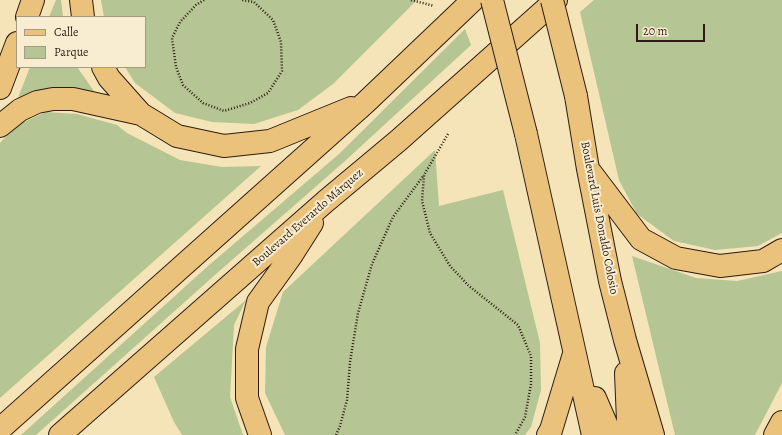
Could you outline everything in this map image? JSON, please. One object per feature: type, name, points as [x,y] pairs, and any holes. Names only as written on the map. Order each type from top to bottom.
[{"type":"main road","points":[[27,16],[33,0]]},
{"type":"main road","points":[[81,0],[83,16]]},
{"type":"main road","points":[[0,429],[365,103],[473,0]]},
{"type":"main road","points":[[492,0],[526,134],[593,435]]},
{"type":"main road","name":"Boulevard Luis Donaldo Colosio","points":[[552,0],[576,96],[588,169],[610,281],[625,340],[653,435]]},
{"type":"main road","name":"Boulevard Everardo Márquez","points":[[60,435],[326,201],[399,140],[556,0]]},
{"type":"main road","points":[[0,88],[16,46]]},
{"type":"main road","points":[[104,68],[109,78],[141,114],[177,136],[224,146],[270,141],[365,103]]},
{"type":"main road","points":[[0,126],[20,110],[37,102],[53,99],[73,98],[141,114]]},
{"type":"main road","points":[[588,169],[641,240],[676,258],[720,266],[763,260],[782,250]]},
{"type":"main road","points":[[260,435],[247,398],[247,349],[258,302],[291,256],[326,201]]},
{"type":"main road","points":[[625,340],[628,421],[632,435]]},
{"type":"main road","points":[[548,435],[551,430],[574,353]]},
{"type":"main road","points":[[574,353],[611,435]]},
{"type":"main road","points":[[775,435],[782,422]]},
{"type":"path","points":[[204,0],[196,5],[180,22],[172,38],[176,67],[183,85],[203,103],[224,111],[250,103],[268,93],[282,71],[281,42],[273,20],[254,2],[242,0]]},
{"type":"path","points":[[420,3],[424,0]]},
{"type":"path","points":[[336,435],[347,400],[350,362],[358,313],[372,264],[393,217],[424,175],[448,134]]},
{"type":"path","points":[[424,175],[422,201],[430,233],[450,266],[469,286],[518,325],[531,356],[531,384],[525,417],[515,435]]},
{"type":"green space","points":[[56,0],[61,0],[63,16],[49,16]]},
{"type":"green space","points":[[101,0],[417,0],[333,84],[298,110],[254,124],[212,122],[175,113],[135,83],[126,68],[146,68],[146,16],[104,16]]},
{"type":"green space","points":[[594,0],[782,0],[782,233],[758,246],[715,250],[674,241],[637,214],[619,180],[580,12]]},
{"type":"green space","points":[[465,29],[471,45],[345,161],[36,435],[21,435],[208,266],[339,154]]},
{"type":"green space","points":[[30,68],[78,68],[96,94],[16,103]]},
{"type":"green space","points":[[46,112],[77,114],[117,125],[127,133],[180,160],[222,167],[261,166],[0,398],[0,143],[15,126]]},
{"type":"green space","points":[[435,150],[439,206],[503,190],[540,343],[541,390],[531,427],[525,435],[285,435],[265,393],[266,347],[283,292]]},
{"type":"green space","points":[[632,256],[696,278],[737,281],[782,271],[782,383],[755,435],[675,435]]},
{"type":"green space","points":[[246,300],[234,325],[230,397],[243,435],[182,435],[174,422],[154,377]]}]
